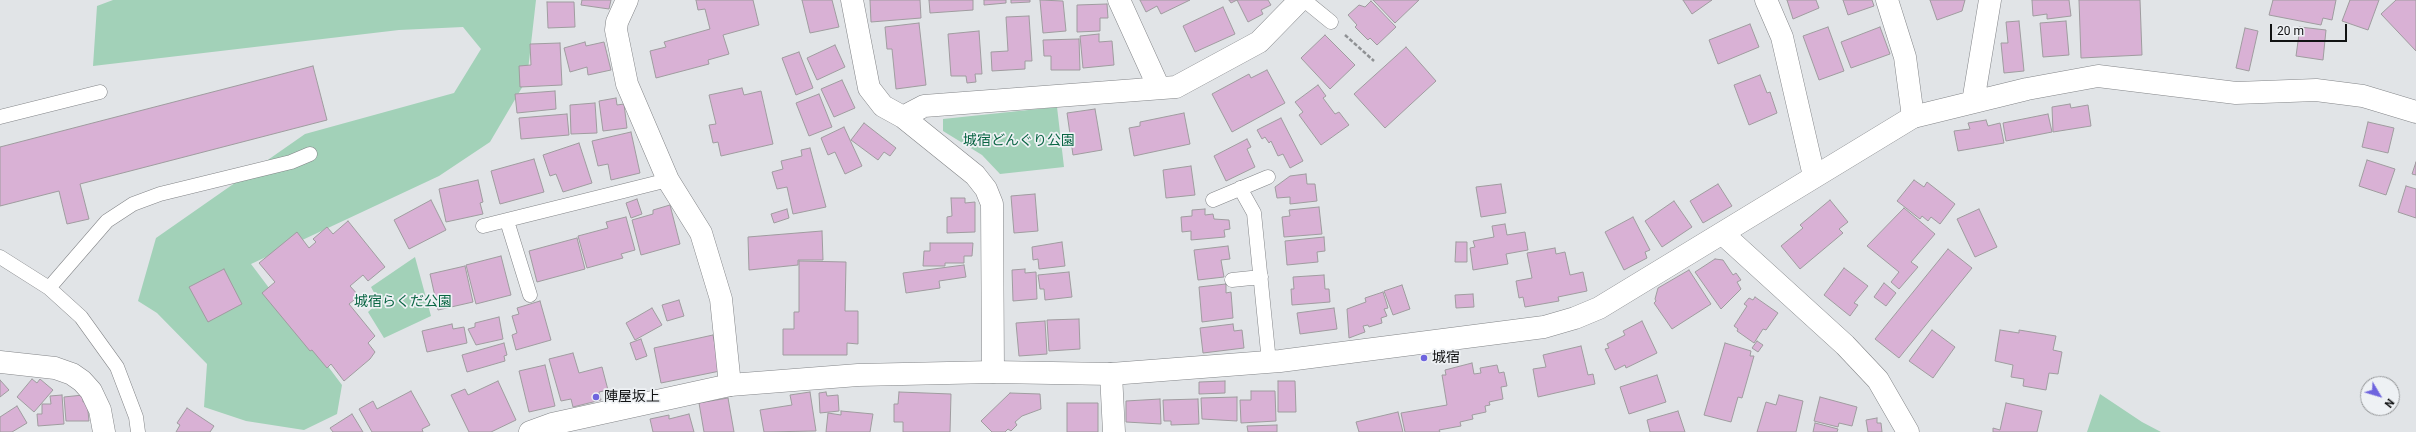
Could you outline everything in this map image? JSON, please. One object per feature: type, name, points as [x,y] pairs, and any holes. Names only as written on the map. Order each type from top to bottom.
[{"type":"street","points":[[627,0],[617,22],[616,30],[627,84],[668,180],[701,233],[721,299],[730,385]]},
{"type":"street","points":[[852,0],[869,88],[883,106],[903,117],[975,175],[986,189],[992,204],[993,372]]},
{"type":"street","points":[[1119,0],[1160,88]]},
{"type":"street","points":[[903,117],[924,106],[1176,87],[1259,42],[1300,0]]},
{"type":"street","points":[[1766,0],[1782,38],[1814,176]]},
{"type":"street","points":[[1887,0],[1905,57],[1913,117]]},
{"type":"street","points":[[1973,102],[1990,0]]},
{"type":"street","points":[[530,432],[552,424],[730,385],[858,375],[993,372],[1111,374],[1269,362],[1544,327],[1576,318],[1599,308],[1723,234],[1814,176],[1913,117],[1973,102],[2098,76],[2236,93],[2316,90],[2363,96],[2416,112]]},
{"type":"street","points":[[1723,234],[1845,345],[1869,370],[1878,380],[1908,432]]},
{"type":"street","points":[[0,362],[55,368],[72,374],[82,381],[91,391],[100,410],[104,432]]},
{"type":"street","points":[[1111,374],[1114,432]]},
{"type":"lane","points":[[1300,0],[1331,22]]},
{"type":"lane","points":[[0,117],[100,92]]},
{"type":"lane","points":[[50,288],[107,221],[133,204],[160,194],[291,162],[310,154]]},
{"type":"lane","points":[[1213,200],[1268,177]]},
{"type":"lane","points":[[482,226],[668,180]]},
{"type":"lane","points":[[1240,188],[1254,213],[1269,362]]},
{"type":"lane","points":[[507,221],[530,295]]},
{"type":"lane","points":[[0,257],[50,288],[81,317],[117,366],[136,417],[138,432]]},
{"type":"lane","points":[[1232,280],[1260,277]]},
{"type":"path","points":[[1331,22],[1374,61]]},
{"type":"green space","points":[[113,0],[536,0],[527,79],[490,142],[439,176],[251,264],[342,385],[337,414],[304,430],[246,421],[204,407],[207,364],[157,313],[138,301],[156,238],[305,134],[454,93],[481,49],[463,27],[399,30],[93,66],[97,6]]},
{"type":"green space","name":"城宿どんぐり公園","points":[[1057,107],[1064,167],[1000,174],[982,155],[943,131],[943,119]]},
{"type":"green space","name":"城宿らくだ公園","points":[[415,257],[431,316],[384,338],[368,312],[379,302],[371,287]]},
{"type":"green space","points":[[2100,394],[2142,422],[2161,432],[2087,432]]},
{"type":"building","points":[[582,0],[611,0],[609,9],[581,5]]},
{"type":"building","points":[[696,0],[753,0],[759,25],[723,35],[729,54],[708,60],[709,64],[656,78],[650,51],[666,47],[664,42],[710,29],[705,9],[698,10]]},
{"type":"building","points":[[802,0],[832,0],[839,27],[810,33]]},
{"type":"building","points":[[870,0],[920,0],[921,18],[871,22]]},
{"type":"building","points":[[929,0],[973,0],[973,10],[930,13]]},
{"type":"building","points":[[984,0],[1006,0],[1006,3],[984,5]]},
{"type":"building","points":[[1011,0],[1030,0],[1030,2],[1011,3]]},
{"type":"building","points":[[1040,0],[1063,1],[1066,31],[1043,33]]},
{"type":"building","points":[[1140,0],[1190,0],[1161,14],[1157,6],[1146,12]]},
{"type":"building","points":[[1229,0],[1237,0],[1231,3]]},
{"type":"building","points":[[1237,0],[1268,0],[1271,5],[1261,10],[1263,14],[1248,22]]},
{"type":"building","points":[[1373,0],[1419,0],[1395,23]]},
{"type":"building","points":[[1683,0],[1712,0],[1692,14]]},
{"type":"building","points":[[1787,0],[1816,0],[1819,8],[1793,19]]},
{"type":"building","points":[[1843,0],[1872,0],[1874,6],[1848,15]]},
{"type":"building","points":[[1930,0],[1965,0],[1962,11],[1937,20]]},
{"type":"building","points":[[2032,0],[2069,0],[2071,16],[2047,19],[2047,14],[2033,16]]},
{"type":"building","points":[[2079,0],[2140,0],[2142,55],[2081,58]]},
{"type":"building","points":[[2273,0],[2336,0],[2332,20],[2323,18],[2321,25],[2269,15]]},
{"type":"building","points":[[2350,0],[2379,0],[2368,30],[2342,21]]},
{"type":"building","points":[[2396,0],[2416,0],[2416,51],[2381,14]]},
{"type":"building","points":[[1371,1],[1396,27],[1377,45],[1370,38],[1368,40],[1355,27],[1357,25],[1348,15],[1359,5],[1365,7]]},
{"type":"building","points":[[547,2],[574,2],[575,27],[548,28]]},
{"type":"building","points":[[1107,4],[1108,18],[1100,18],[1100,31],[1077,32],[1077,5]]},
{"type":"building","points":[[1223,7],[1235,34],[1195,52],[1183,26]]},
{"type":"building","points":[[1029,16],[1032,61],[1025,61],[1025,69],[992,71],[991,52],[1008,51],[1006,17]]},
{"type":"building","points":[[2019,21],[2024,71],[2004,73],[2001,43],[2008,43],[2006,22]]},
{"type":"building","points":[[2066,21],[2069,55],[2043,57],[2040,23]]},
{"type":"building","points":[[919,23],[926,85],[896,89],[892,49],[887,49],[885,27]]},
{"type":"building","points":[[1750,24],[1759,47],[1718,64],[1709,40]]},
{"type":"building","points":[[1828,27],[1844,71],[1819,80],[1803,36]]},
{"type":"building","points":[[1880,27],[1890,54],[1851,68],[1841,42]]},
{"type":"building","points":[[2300,27],[2326,30],[2323,60],[2296,56]]},
{"type":"building","points":[[2245,28],[2258,31],[2249,71],[2236,68]]},
{"type":"building","points":[[979,31],[982,74],[975,74],[976,82],[967,83],[966,76],[951,76],[948,34]]},
{"type":"building","points":[[1099,34],[1099,42],[1112,41],[1114,65],[1083,68],[1080,36]]},
{"type":"building","points":[[1325,35],[1355,65],[1330,89],[1301,58]]},
{"type":"building","points":[[1079,39],[1080,70],[1051,70],[1051,56],[1044,56],[1043,40]]},
{"type":"building","points":[[585,42],[586,46],[604,42],[611,70],[588,75],[587,67],[570,72],[564,48]]},
{"type":"building","points":[[560,43],[562,85],[520,87],[519,66],[531,65],[530,44]]},
{"type":"building","points":[[835,45],[845,67],[817,80],[807,58]]},
{"type":"building","points":[[1406,47],[1436,81],[1385,128],[1354,94]]},
{"type":"building","points":[[799,52],[813,88],[796,95],[782,58]]},
{"type":"building","points":[[313,66],[327,120],[80,184],[89,219],[67,224],[59,191],[0,206],[0,147]]},
{"type":"building","points":[[1267,70],[1285,103],[1232,132],[1212,94],[1249,74],[1251,78]]},
{"type":"building","points":[[1760,75],[1767,93],[1770,92],[1777,113],[1749,125],[1734,85]]},
{"type":"building","points":[[842,80],[855,108],[834,117],[821,89]]},
{"type":"building","points":[[1318,85],[1326,96],[1323,98],[1335,114],[1339,112],[1349,125],[1321,145],[1299,115],[1303,112],[1295,102]]},
{"type":"building","points":[[742,88],[744,95],[761,91],[773,144],[721,156],[718,142],[713,143],[709,125],[716,124],[709,95]]},
{"type":"building","points":[[555,91],[556,109],[517,113],[515,94]]},
{"type":"building","points":[[819,94],[832,127],[809,136],[796,103]]},
{"type":"building","points":[[616,98],[617,105],[624,104],[627,128],[603,131],[599,101]]},
{"type":"building","points":[[595,103],[597,133],[571,134],[570,105]]},
{"type":"building","points":[[2070,104],[2071,108],[2088,105],[2091,126],[2053,132],[2052,107]]},
{"type":"building","points":[[1095,109],[1102,150],[1073,155],[1067,113]]},
{"type":"building","points":[[1184,113],[1190,144],[1134,156],[1129,128],[1140,126],[1140,122]]},
{"type":"building","points":[[567,114],[569,135],[521,139],[519,118]]},
{"type":"building","points":[[2048,114],[2052,132],[2006,141],[2003,123]]},
{"type":"building","points":[[1281,118],[1303,161],[1290,168],[1283,154],[1278,156],[1271,141],[1269,143],[1265,137],[1262,139],[1257,130]]},
{"type":"building","points":[[1986,120],[1988,126],[2000,123],[2004,143],[1958,151],[1954,131],[1970,129],[1968,123]]},
{"type":"building","points":[[2368,122],[2394,128],[2388,153],[2362,147]]},
{"type":"building","points":[[864,123],[896,148],[890,156],[884,152],[878,160],[851,140]]},
{"type":"building","points":[[844,127],[862,166],[845,174],[835,152],[828,155],[821,138]]},
{"type":"building","points":[[631,132],[640,173],[611,180],[608,164],[598,166],[592,141]]},
{"type":"building","points":[[1247,139],[1251,147],[1247,149],[1255,167],[1226,181],[1214,156]]},
{"type":"building","points":[[579,143],[592,183],[563,192],[556,174],[550,176],[543,155]]},
{"type":"building","points":[[810,148],[826,207],[793,214],[787,187],[777,189],[772,172],[783,169],[781,161],[802,156],[801,150]]},
{"type":"building","points":[[534,159],[544,192],[500,204],[491,171]]},
{"type":"building","points":[[2367,160],[2395,169],[2386,195],[2359,186]]},
{"type":"building","points":[[2416,162],[2416,175],[2412,174]]},
{"type":"building","points":[[1191,166],[1195,195],[1166,198],[1163,170]]},
{"type":"building","points":[[1306,174],[1307,184],[1315,184],[1317,201],[1290,204],[1290,197],[1277,198],[1275,187],[1290,176]]},
{"type":"building","points":[[478,180],[483,202],[480,203],[483,214],[446,222],[439,189]]},
{"type":"building","points":[[1914,180],[1924,187],[1927,182],[1955,204],[1940,224],[1931,217],[1928,221],[1922,216],[1920,219],[1897,201]]},
{"type":"building","points":[[1501,184],[1506,213],[1481,217],[1476,187]]},
{"type":"building","points":[[1718,184],[1732,206],[1703,223],[1690,201]]},
{"type":"building","points":[[2406,186],[2416,189],[2416,218],[2398,212]]},
{"type":"building","points":[[1035,194],[1038,231],[1014,233],[1011,196]]},
{"type":"building","points":[[951,198],[965,198],[965,203],[975,202],[975,232],[947,233],[947,217],[952,216]]},
{"type":"building","points":[[637,199],[642,214],[631,218],[626,203]]},
{"type":"building","points":[[431,200],[446,230],[409,249],[394,220]]},
{"type":"building","points":[[1830,200],[1848,222],[1839,229],[1843,233],[1800,269],[1781,246],[1803,228],[1800,225]]},
{"type":"building","points":[[1674,201],[1692,227],[1662,247],[1645,221]]},
{"type":"building","points":[[670,205],[680,244],[641,255],[632,220],[653,214],[653,210]]},
{"type":"building","points":[[1319,207],[1322,234],[1284,237],[1282,217],[1290,216],[1289,210]]},
{"type":"building","points":[[1904,208],[1935,234],[1911,262],[1918,267],[1899,289],[1891,282],[1899,272],[1867,246]]},
{"type":"building","points":[[787,209],[789,218],[774,223],[771,214]]},
{"type":"building","points":[[1205,209],[1205,215],[1213,214],[1214,219],[1229,220],[1230,229],[1224,230],[1225,237],[1191,240],[1191,231],[1182,232],[1181,217],[1192,216],[1192,210]]},
{"type":"building","points":[[1979,209],[1997,247],[1975,257],[1957,219]]},
{"type":"building","points":[[626,217],[635,250],[621,254],[623,258],[587,268],[578,236],[608,228],[606,222]]},
{"type":"building","points":[[1633,217],[1650,250],[1645,252],[1647,258],[1624,270],[1605,232]]},
{"type":"building","points":[[348,221],[385,267],[368,281],[363,275],[350,286],[359,296],[349,304],[375,336],[368,343],[375,352],[370,359],[344,381],[331,364],[327,368],[312,350],[310,351],[262,293],[275,282],[259,263],[297,232],[309,248],[316,242],[313,239],[327,227],[333,234]]},
{"type":"building","points":[[1505,224],[1507,235],[1525,232],[1528,250],[1506,254],[1508,264],[1473,270],[1470,248],[1475,247],[1473,241],[1494,237],[1492,226]]},
{"type":"building","points":[[822,231],[823,260],[798,260],[798,265],[749,270],[748,237]]},
{"type":"building","points":[[1324,237],[1325,251],[1317,252],[1318,262],[1287,265],[1285,241]]},
{"type":"building","points":[[577,238],[585,269],[537,282],[529,251]]},
{"type":"building","points":[[1062,242],[1065,266],[1039,269],[1038,259],[1033,260],[1032,247]]},
{"type":"building","points":[[1456,242],[1467,242],[1467,262],[1455,262]]},
{"type":"building","points":[[930,243],[973,243],[972,256],[964,256],[964,263],[945,263],[945,266],[923,266],[924,251],[930,251]]},
{"type":"building","points":[[1228,246],[1230,259],[1221,260],[1224,277],[1198,280],[1194,250]]},
{"type":"building","points":[[1555,248],[1556,254],[1565,252],[1570,275],[1583,272],[1587,291],[1558,297],[1559,301],[1525,307],[1523,297],[1519,298],[1516,281],[1532,278],[1527,253]]},
{"type":"building","points":[[1948,249],[1972,268],[1899,358],[1875,339]]},
{"type":"building","points":[[501,256],[511,295],[476,304],[466,265]]},
{"type":"building","points":[[1715,259],[1723,260],[1733,275],[1736,273],[1741,280],[1737,282],[1741,289],[1721,309],[1695,272]]},
{"type":"building","points":[[799,261],[846,262],[845,311],[858,311],[858,344],[847,343],[847,355],[783,355],[783,329],[794,329],[794,312],[799,312]]},
{"type":"building","points":[[964,265],[966,277],[939,281],[940,288],[906,293],[903,273]]},
{"type":"building","points":[[465,266],[473,302],[438,310],[430,274]]},
{"type":"building","points":[[1844,268],[1868,286],[1854,303],[1858,305],[1850,316],[1824,295]]},
{"type":"building","points":[[224,269],[242,304],[208,322],[189,287]]},
{"type":"building","points":[[1025,269],[1025,273],[1036,272],[1037,299],[1013,301],[1012,270]]},
{"type":"building","points":[[1689,270],[1711,304],[1672,329],[1654,303],[1656,301],[1655,299],[1658,288]]},
{"type":"building","points":[[1069,272],[1072,297],[1045,300],[1044,289],[1040,289],[1038,275]]},
{"type":"building","points":[[1324,275],[1325,289],[1329,289],[1330,302],[1292,305],[1291,289],[1294,289],[1293,277]]},
{"type":"building","points":[[1884,283],[1896,293],[1886,306],[1874,297]]},
{"type":"building","points":[[1226,284],[1226,293],[1231,292],[1233,318],[1202,322],[1199,287]]},
{"type":"building","points":[[1402,285],[1410,309],[1393,315],[1384,291]]},
{"type":"building","points":[[1383,292],[1388,308],[1384,309],[1387,316],[1381,318],[1382,323],[1369,327],[1368,325],[1363,326],[1365,332],[1349,338],[1347,309],[1366,302],[1365,298]]},
{"type":"building","points":[[1473,294],[1474,307],[1456,308],[1455,295]]},
{"type":"building","points":[[1755,297],[1778,313],[1766,330],[1763,329],[1754,343],[1737,331],[1738,329],[1734,326],[1747,306],[1744,304],[1749,298],[1753,300]]},
{"type":"building","points":[[679,300],[684,316],[667,321],[662,305]]},
{"type":"building","points":[[540,301],[551,340],[516,350],[512,335],[517,333],[512,316],[519,314],[517,308]]},
{"type":"building","points":[[652,308],[662,325],[635,340],[626,323]]},
{"type":"building","points":[[1334,308],[1337,329],[1300,334],[1297,313]]},
{"type":"building","points":[[499,317],[503,339],[476,345],[468,329],[475,327],[475,323]]},
{"type":"building","points":[[1079,319],[1080,349],[1049,351],[1047,320]]},
{"type":"building","points":[[1045,321],[1047,354],[1019,356],[1016,323]]},
{"type":"building","points":[[1642,321],[1657,353],[1626,368],[1625,365],[1615,370],[1605,349],[1609,348],[1607,344],[1625,335],[1623,331]]},
{"type":"building","points":[[452,324],[453,329],[464,327],[467,343],[427,352],[422,331]]},
{"type":"building","points":[[1233,324],[1234,331],[1242,330],[1244,348],[1203,353],[1200,328]]},
{"type":"building","points":[[1932,330],[1955,347],[1933,378],[1909,361]]},
{"type":"building","points":[[2000,330],[2019,333],[2019,330],[2056,336],[2053,350],[2062,352],[2058,374],[2049,373],[2046,390],[2023,386],[2024,379],[2011,377],[2013,365],[1995,361]]},
{"type":"building","points":[[713,335],[720,371],[661,383],[654,348]]},
{"type":"building","points":[[641,339],[647,356],[636,360],[630,343]]},
{"type":"building","points":[[1757,341],[1763,345],[1758,352],[1752,348]]},
{"type":"building","points":[[504,343],[507,355],[504,356],[505,361],[467,372],[462,355]]},
{"type":"building","points":[[1725,343],[1751,351],[1750,356],[1754,356],[1742,398],[1738,397],[1731,422],[1704,415]]},
{"type":"building","points":[[1581,346],[1588,375],[1593,374],[1595,384],[1538,397],[1533,369],[1546,367],[1543,355]]},
{"type":"building","points":[[573,353],[579,373],[602,367],[608,390],[599,392],[601,400],[573,407],[571,399],[561,401],[549,359]]},
{"type":"building","points":[[1472,363],[1474,374],[1481,373],[1480,368],[1497,365],[1499,373],[1504,372],[1507,386],[1501,387],[1503,399],[1489,402],[1490,405],[1485,406],[1486,412],[1472,415],[1473,419],[1460,422],[1461,426],[1439,430],[1440,432],[1405,432],[1401,413],[1447,405],[1442,375],[1446,375],[1445,370]]},
{"type":"building","points":[[545,365],[555,406],[529,412],[519,371]]},
{"type":"building","points":[[1657,375],[1666,402],[1629,414],[1620,387]]},
{"type":"building","points":[[32,379],[37,383],[40,379],[53,390],[34,412],[17,397]]},
{"type":"building","points":[[0,380],[9,390],[0,397]]},
{"type":"building","points":[[498,381],[516,420],[491,432],[469,432],[451,395],[465,389],[468,395]]},
{"type":"building","points":[[1225,381],[1225,393],[1199,394],[1199,382]]},
{"type":"building","points":[[1278,381],[1295,381],[1296,412],[1278,412]]},
{"type":"building","points":[[411,391],[430,425],[422,429],[423,432],[372,432],[359,409],[373,401],[377,409]]},
{"type":"building","points":[[1251,391],[1275,391],[1276,421],[1241,423],[1240,400],[1251,400]]},
{"type":"building","points":[[810,392],[816,431],[764,432],[760,410],[792,405],[790,395]]},
{"type":"building","points":[[826,392],[827,396],[838,395],[839,411],[820,413],[819,393]]},
{"type":"building","points":[[899,392],[951,394],[950,432],[903,432],[903,422],[894,422],[894,404],[898,404]]},
{"type":"building","points":[[1010,393],[1040,394],[1041,409],[1022,416],[1015,422],[1017,425],[1011,431],[1008,429],[1005,432],[992,432],[981,421]]},
{"type":"building","points":[[62,395],[64,424],[38,426],[37,414],[42,414],[42,404],[51,404],[50,396]]},
{"type":"building","points":[[83,395],[83,402],[87,401],[89,421],[66,421],[64,397]]},
{"type":"building","points":[[1779,395],[1803,401],[1796,432],[1757,432],[1766,402],[1776,405]]},
{"type":"building","points":[[1237,397],[1237,421],[1202,419],[1201,398]]},
{"type":"building","points":[[1820,397],[1857,407],[1852,426],[1839,423],[1838,427],[1814,421]]},
{"type":"building","points":[[728,398],[734,432],[704,432],[699,403]]},
{"type":"building","points":[[1160,399],[1161,424],[1126,422],[1126,401]]},
{"type":"building","points":[[1198,399],[1199,424],[1171,425],[1171,421],[1164,421],[1163,400]]},
{"type":"building","points":[[1067,403],[1098,403],[1098,432],[1067,432]]},
{"type":"building","points":[[2006,403],[2042,411],[2037,432],[1993,432],[1993,428],[2000,430]]},
{"type":"building","points":[[17,406],[27,423],[12,432],[0,432],[0,417]]},
{"type":"building","points":[[187,408],[214,426],[210,432],[176,432],[180,425],[177,423]]},
{"type":"building","points":[[841,411],[873,414],[870,432],[826,432],[828,413],[841,415]]},
{"type":"building","points":[[1678,411],[1685,432],[1650,432],[1647,420]]},
{"type":"building","points":[[1398,412],[1403,432],[1359,432],[1356,422]]},
{"type":"building","points":[[352,414],[363,432],[333,432],[330,428]]},
{"type":"building","points":[[689,414],[694,432],[653,432],[650,419],[669,415],[669,419]]},
{"type":"building","points":[[1877,418],[1877,423],[1881,423],[1882,432],[1868,432],[1866,420]]},
{"type":"building","points":[[1815,423],[1838,429],[1837,432],[1813,432]]},
{"type":"building","points":[[1277,425],[1277,432],[1248,432],[1247,426]]},
{"type":"place","name":"城宿","points":[[1424,358]]},
{"type":"place","name":"陣屋坂上","points":[[596,397]]}]
